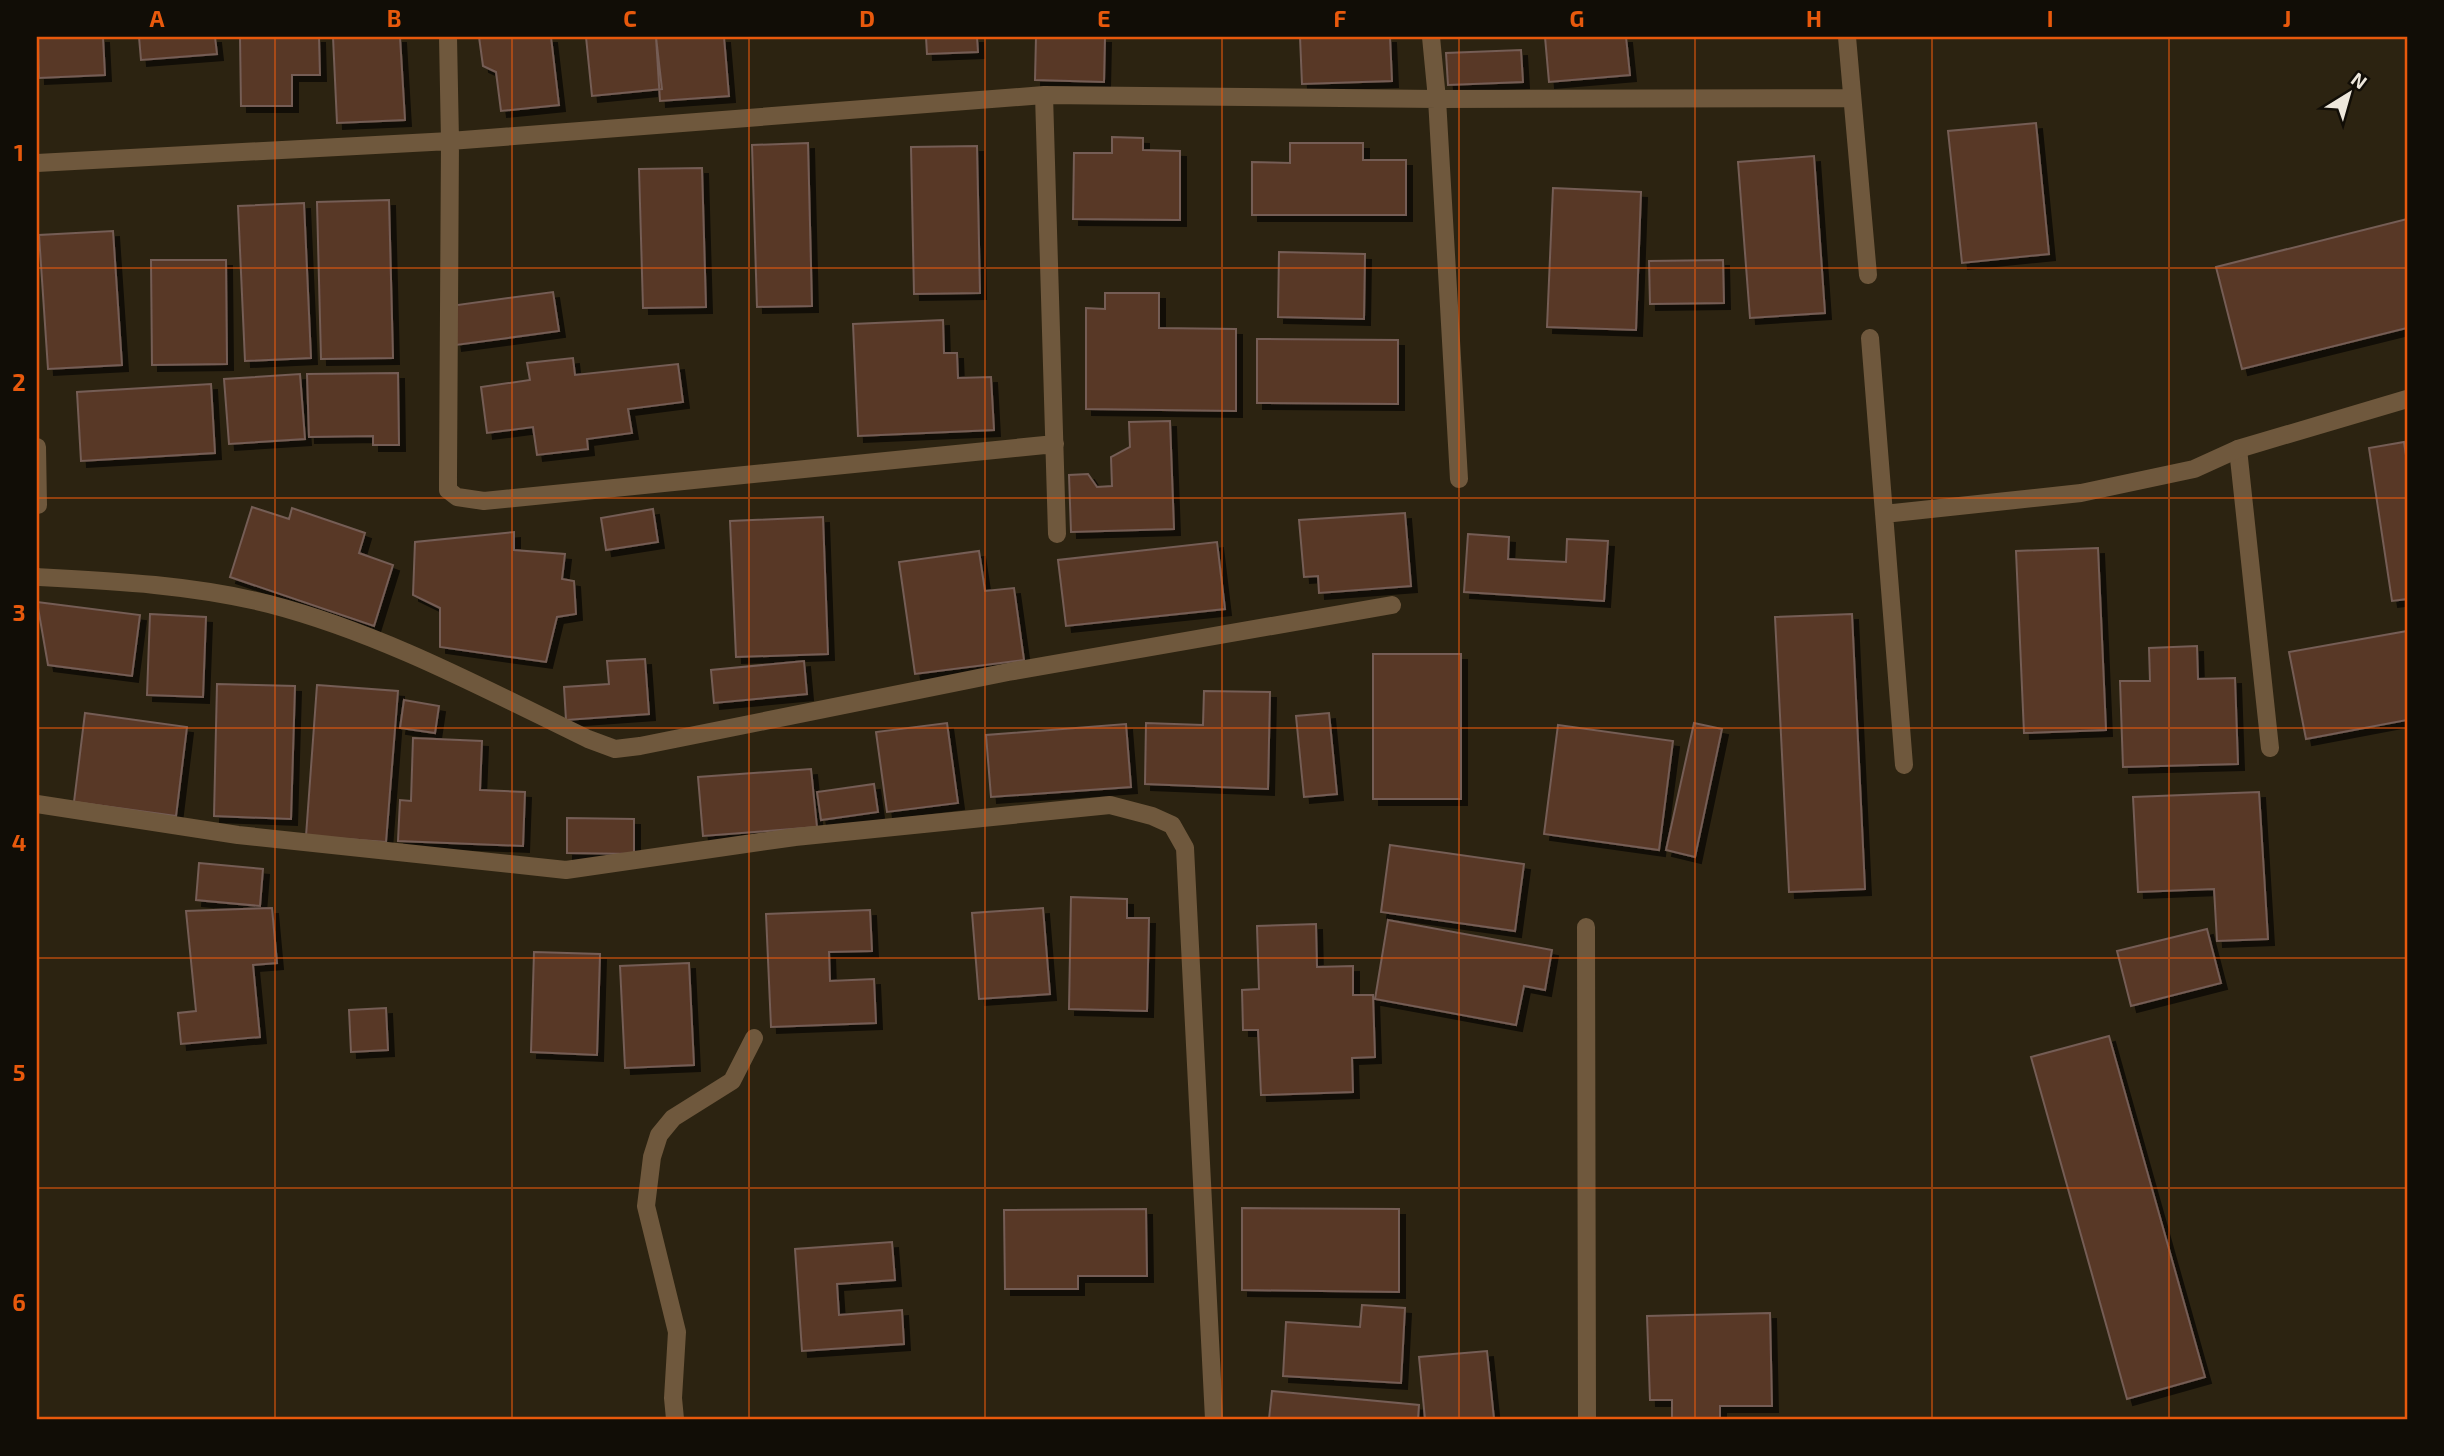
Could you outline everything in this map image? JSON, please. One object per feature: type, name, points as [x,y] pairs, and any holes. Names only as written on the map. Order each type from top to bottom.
[{"type":"street","points":[[448,37],[448,478],[449,490],[457,497],[484,501],[1055,444]]},
{"type":"street","points":[[1431,37],[1459,479]]},
{"type":"street","points":[[1847,37],[1868,275]]},
{"type":"street","points":[[1044,95],[1057,534]]},
{"type":"street","points":[[37,163],[450,141],[1044,95],[1437,99],[1852,98]]},
{"type":"street","points":[[1870,338],[1904,765]]},
{"type":"street","points":[[1884,514],[2081,493],[2194,469],[2238,449],[2407,399]]},
{"type":"street","points":[[37,447],[38,505]]},
{"type":"street","points":[[2238,449],[2270,748]]},
{"type":"street","points":[[37,577],[165,586],[223,594],[271,605],[428,662],[587,739],[615,748],[640,746],[1008,672],[1392,605]]},
{"type":"street","points":[[37,804],[238,835],[566,870],[795,837],[1110,805],[1152,816],[1172,825],[1185,848],[1214,1419]]},
{"type":"street","points":[[1586,927],[1587,1419]]},
{"type":"street","points":[[675,1419],[673,1398],[677,1332],[646,1206],[652,1157],[659,1135],[673,1118],[732,1081],[754,1038]]},
{"type":"building","points":[[38,37],[103,37],[105,75],[39,78]]},
{"type":"building","points":[[139,37],[215,37],[217,54],[141,60]]},
{"type":"building","points":[[240,37],[319,37],[320,75],[292,75],[292,106],[241,106]]},
{"type":"building","points":[[333,37],[400,37],[405,120],[337,123]]},
{"type":"building","points":[[479,37],[551,37],[559,105],[501,111],[496,72],[483,66]]},
{"type":"building","points":[[586,37],[656,37],[662,89],[592,96]]},
{"type":"building","points":[[656,37],[724,37],[729,96],[660,101]]},
{"type":"building","points":[[926,37],[977,37],[978,52],[927,54]]},
{"type":"building","points":[[1036,37],[1105,37],[1104,82],[1035,80]]},
{"type":"building","points":[[1300,37],[1390,37],[1392,81],[1302,84]]},
{"type":"building","points":[[1545,37],[1626,37],[1630,75],[1549,82]]},
{"type":"building","points":[[1521,50],[1523,82],[1448,85],[1446,53]]},
{"type":"building","points":[[2036,123],[2049,254],[1962,263],[1948,131]]},
{"type":"building","points":[[1112,137],[1143,138],[1143,150],[1180,151],[1180,220],[1073,219],[1074,153],[1112,153]]},
{"type":"building","points":[[808,143],[812,306],[757,307],[752,145]]},
{"type":"building","points":[[1290,143],[1363,143],[1363,160],[1406,160],[1406,215],[1252,215],[1252,162],[1290,163]]},
{"type":"building","points":[[977,146],[980,293],[914,294],[911,147]]},
{"type":"building","points":[[1814,156],[1825,313],[1750,318],[1738,162]]},
{"type":"building","points":[[702,168],[706,307],[643,308],[639,169]]},
{"type":"building","points":[[1553,188],[1641,192],[1636,330],[1547,327]]},
{"type":"building","points":[[389,200],[393,358],[321,359],[317,202]]},
{"type":"building","points":[[304,203],[311,358],[245,361],[238,206]]},
{"type":"building","points":[[2407,219],[2407,328],[2242,369],[2216,267]]},
{"type":"building","points":[[113,231],[122,365],[48,369],[39,235]]},
{"type":"building","points":[[1279,252],[1365,254],[1364,319],[1278,317]]},
{"type":"building","points":[[151,260],[226,260],[227,364],[152,365]]},
{"type":"building","points":[[1723,260],[1724,303],[1650,304],[1649,261]]},
{"type":"building","points":[[553,292],[559,331],[456,345],[450,306]]},
{"type":"building","points":[[1105,293],[1159,293],[1159,328],[1236,329],[1236,411],[1086,409],[1086,308],[1105,309]]},
{"type":"building","points":[[943,320],[944,353],[957,353],[958,378],[991,377],[994,430],[858,436],[853,324]]},
{"type":"building","points":[[1257,339],[1398,340],[1398,404],[1257,403]]},
{"type":"building","points":[[573,358],[575,375],[678,364],[683,402],[628,409],[632,433],[587,439],[588,449],[537,455],[533,427],[487,433],[481,387],[530,380],[527,363]]},
{"type":"building","points":[[398,373],[399,445],[373,445],[373,436],[309,437],[307,374]]},
{"type":"building","points":[[300,374],[305,439],[229,444],[224,379]]},
{"type":"building","points":[[211,384],[215,453],[81,461],[77,392]]},
{"type":"building","points":[[1170,421],[1174,529],[1071,532],[1069,475],[1088,474],[1097,487],[1112,486],[1111,457],[1130,447],[1129,422]]},
{"type":"building","points":[[2404,442],[2407,462],[2407,599],[2392,601],[2369,448]]},
{"type":"building","points":[[252,507],[289,519],[292,508],[365,533],[359,553],[393,565],[374,626],[230,577]]},
{"type":"building","points":[[653,509],[658,542],[606,550],[601,518]]},
{"type":"building","points":[[1405,513],[1411,586],[1319,593],[1318,576],[1304,577],[1299,520]]},
{"type":"building","points":[[823,517],[828,654],[736,657],[730,521]]},
{"type":"building","points":[[514,532],[514,550],[565,554],[562,579],[574,581],[576,614],[557,617],[546,662],[440,647],[440,608],[413,595],[415,542]]},
{"type":"building","points":[[1468,534],[1509,537],[1508,559],[1566,562],[1567,539],[1608,541],[1604,601],[1464,592]]},
{"type":"building","points":[[1217,542],[1225,609],[1066,626],[1058,560]]},
{"type":"building","points":[[2098,548],[2106,730],[2024,733],[2016,551]]},
{"type":"building","points":[[979,551],[985,591],[1014,588],[1024,660],[915,674],[899,562]]},
{"type":"building","points":[[37,602],[140,615],[132,676],[48,665]]},
{"type":"building","points":[[150,614],[206,617],[203,697],[147,695]]},
{"type":"building","points":[[1852,614],[1865,889],[1789,892],[1775,617]]},
{"type":"building","points":[[2407,631],[2407,720],[2306,739],[2289,652]]},
{"type":"building","points":[[2197,646],[2198,679],[2235,678],[2238,764],[2123,767],[2120,681],[2150,681],[2149,648]]},
{"type":"building","points":[[1373,654],[1461,654],[1461,799],[1373,799]]},
{"type":"building","points":[[645,659],[649,714],[566,720],[564,687],[609,684],[607,661]]},
{"type":"building","points":[[804,661],[807,694],[714,703],[711,670]]},
{"type":"building","points":[[217,684],[295,686],[291,819],[214,816]]},
{"type":"building","points":[[317,685],[398,691],[386,842],[306,836]]},
{"type":"building","points":[[1204,691],[1270,692],[1268,789],[1145,784],[1146,723],[1203,725]]},
{"type":"building","points":[[404,700],[439,706],[435,733],[400,728]]},
{"type":"building","points":[[85,713],[187,727],[176,816],[74,802]]},
{"type":"building","points":[[1329,713],[1337,794],[1304,797],[1296,716]]},
{"type":"building","points":[[947,723],[958,803],[887,812],[876,732]]},
{"type":"building","points":[[1694,723],[1722,729],[1695,857],[1666,850]]},
{"type":"building","points":[[1126,724],[1131,787],[991,797],[986,735]]},
{"type":"building","points":[[1558,725],[1673,741],[1659,850],[1544,834]]},
{"type":"building","points":[[413,738],[482,741],[480,790],[525,792],[523,846],[398,841],[400,800],[411,801]]},
{"type":"building","points":[[811,769],[817,827],[703,836],[698,777]]},
{"type":"building","points":[[874,784],[878,812],[821,820],[817,792]]},
{"type":"building","points":[[2259,792],[2268,939],[2217,941],[2214,889],[2138,892],[2133,797]]},
{"type":"building","points":[[567,818],[634,819],[634,854],[567,853]]},
{"type":"building","points":[[1390,845],[1524,864],[1515,931],[1381,912]]},
{"type":"building","points":[[199,863],[263,869],[260,906],[196,900]]},
{"type":"building","points":[[1071,897],[1127,899],[1127,918],[1149,918],[1147,1011],[1069,1009]]},
{"type":"building","points":[[272,908],[277,963],[253,965],[260,1037],[181,1044],[178,1013],[196,1011],[186,911]]},
{"type":"building","points":[[1043,908],[1050,994],[979,999],[972,913]]},
{"type":"building","points":[[870,910],[872,951],[829,952],[830,981],[874,979],[876,1023],[771,1027],[766,914]]},
{"type":"building","points":[[1388,920],[1552,950],[1545,990],[1524,986],[1516,1025],[1375,999]]},
{"type":"building","points":[[1316,924],[1317,967],[1353,966],[1353,995],[1373,995],[1375,1057],[1352,1058],[1353,1092],[1261,1095],[1258,1030],[1243,1030],[1242,990],[1259,989],[1257,926]]},
{"type":"building","points":[[2207,929],[2221,983],[2131,1006],[2117,951]]},
{"type":"building","points":[[534,952],[600,954],[597,1055],[531,1052]]},
{"type":"building","points":[[689,963],[694,1065],[625,1068],[620,966]]},
{"type":"building","points":[[386,1008],[388,1050],[351,1052],[349,1010]]},
{"type":"building","points":[[2109,1036],[2205,1377],[2127,1399],[2031,1057]]},
{"type":"building","points":[[1242,1208],[1399,1209],[1399,1292],[1242,1290]]},
{"type":"building","points":[[1146,1209],[1147,1276],[1078,1276],[1078,1289],[1005,1289],[1004,1210]]},
{"type":"building","points":[[892,1242],[895,1280],[837,1284],[839,1315],[902,1310],[904,1344],[802,1351],[795,1249]]},
{"type":"building","points":[[1362,1305],[1405,1308],[1401,1383],[1283,1376],[1286,1322],[1360,1327]]},
{"type":"building","points":[[1770,1313],[1772,1406],[1720,1406],[1720,1419],[1672,1419],[1672,1400],[1650,1400],[1647,1316]]},
{"type":"building","points":[[1487,1351],[1494,1419],[1425,1419],[1419,1357]]},
{"type":"building","points":[[1272,1391],[1419,1405],[1418,1419],[1269,1419]]}]
